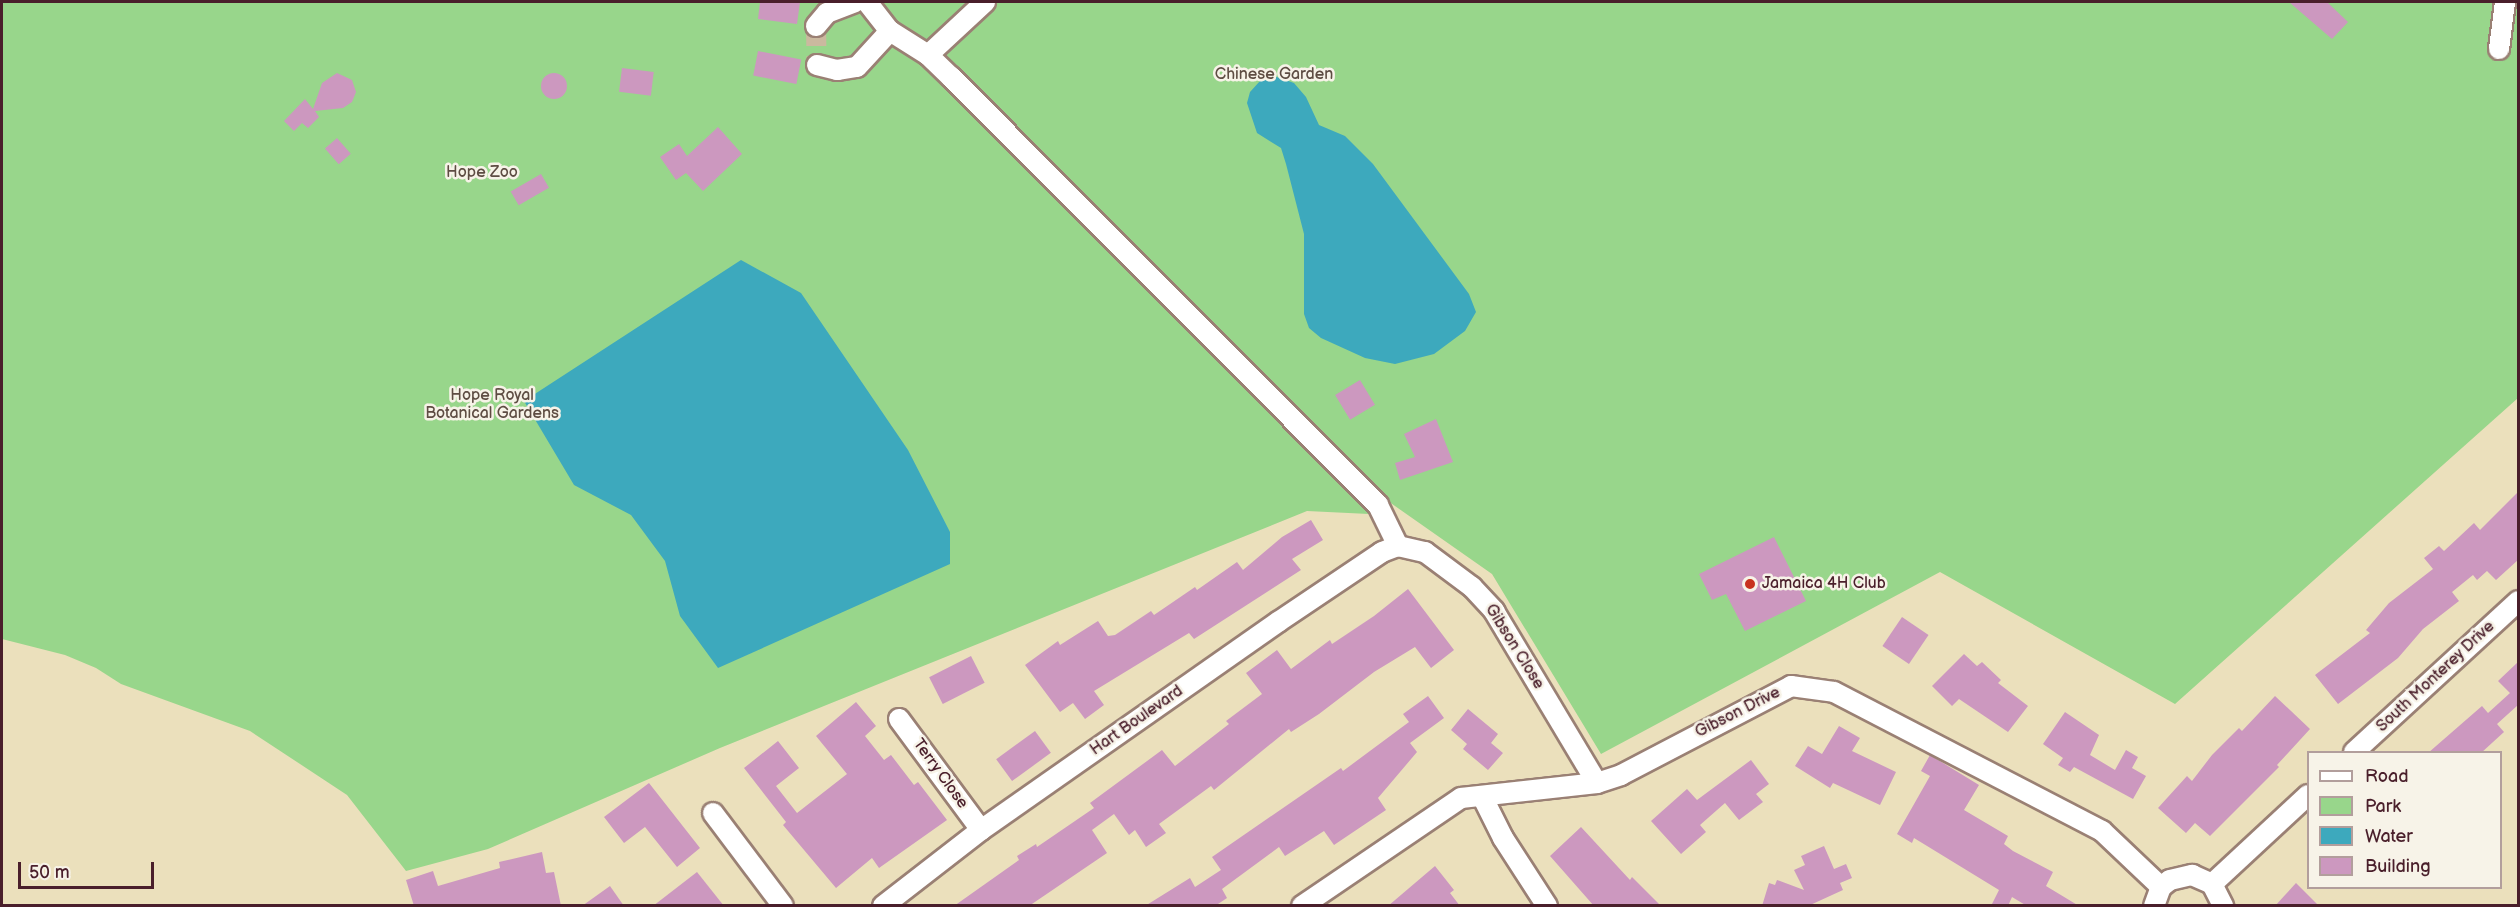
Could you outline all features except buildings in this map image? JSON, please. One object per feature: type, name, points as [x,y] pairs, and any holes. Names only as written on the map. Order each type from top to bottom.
[{"type":"street","points":[[816,26],[827,12],[855,2]]},
{"type":"street","points":[[867,2],[890,31],[928,55],[1378,505],[1398,546]]},
{"type":"street","points":[[928,55],[985,2]]},
{"type":"street","points":[[2499,50],[2505,2]]},
{"type":"street","points":[[817,65],[837,70],[857,67],[890,31]]},
{"type":"street","name":"Gibson Close","points":[[1398,546],[1425,552],[1472,587],[1494,611],[1597,783]]},
{"type":"street","name":"Hart Boulevard","points":[[883,906],[981,830],[1278,622],[1382,552],[1398,546]]},
{"type":"street","name":"South Monterey Drive","points":[[2356,751],[2518,601]]},
{"type":"street","name":"Gibson Drive","points":[[1302,906],[1461,798],[1597,783],[1622,775],[1769,695],[1791,686],[1814,687],[1834,692],[2102,831],[2161,887]]},
{"type":"street","name":"Terry Close","points":[[899,719],[981,830]]},
{"type":"street","points":[[1482,796],[1503,838],[1547,906]]},
{"type":"street","points":[[2212,884],[2307,796]]},
{"type":"street","points":[[713,813],[783,906]]},
{"type":"street","points":[[2154,906],[2161,887],[2180,875],[2192,875],[2212,884],[2223,906]]},
{"type":"green space","name":"Hope Royal Botanical Gardens","points":[[2,2],[2518,2],[2518,398],[2175,704],[1940,572],[1601,754],[1492,574],[1385,499],[1369,514],[1307,511],[720,748],[488,849],[406,871],[347,795],[250,731],[121,684],[96,668],[65,655],[2,639]]},
{"type":"water","points":[[1274,76],[1294,83],[1306,97],[1319,125],[1345,136],[1373,164],[1469,294],[1476,312],[1465,331],[1434,354],[1395,364],[1365,358],[1321,338],[1309,328],[1304,314],[1304,234],[1286,164],[1281,148],[1257,133],[1247,103],[1250,92],[1260,81]]},
{"type":"water","points":[[741,260],[801,293],[908,450],[950,532],[950,564],[718,668],[680,616],[665,561],[631,515],[574,485],[524,401]]},
{"type":"tunnel","points":[[816,26],[817,65]]},
{"type":"place","name":"Jamaica 4H Club","points":[[1750,584]]},
{"type":"park label","name":"Chinese Garden","points":[[1274,75]]},
{"type":"park label","name":"Hope Zoo","points":[[482,173]]}]
